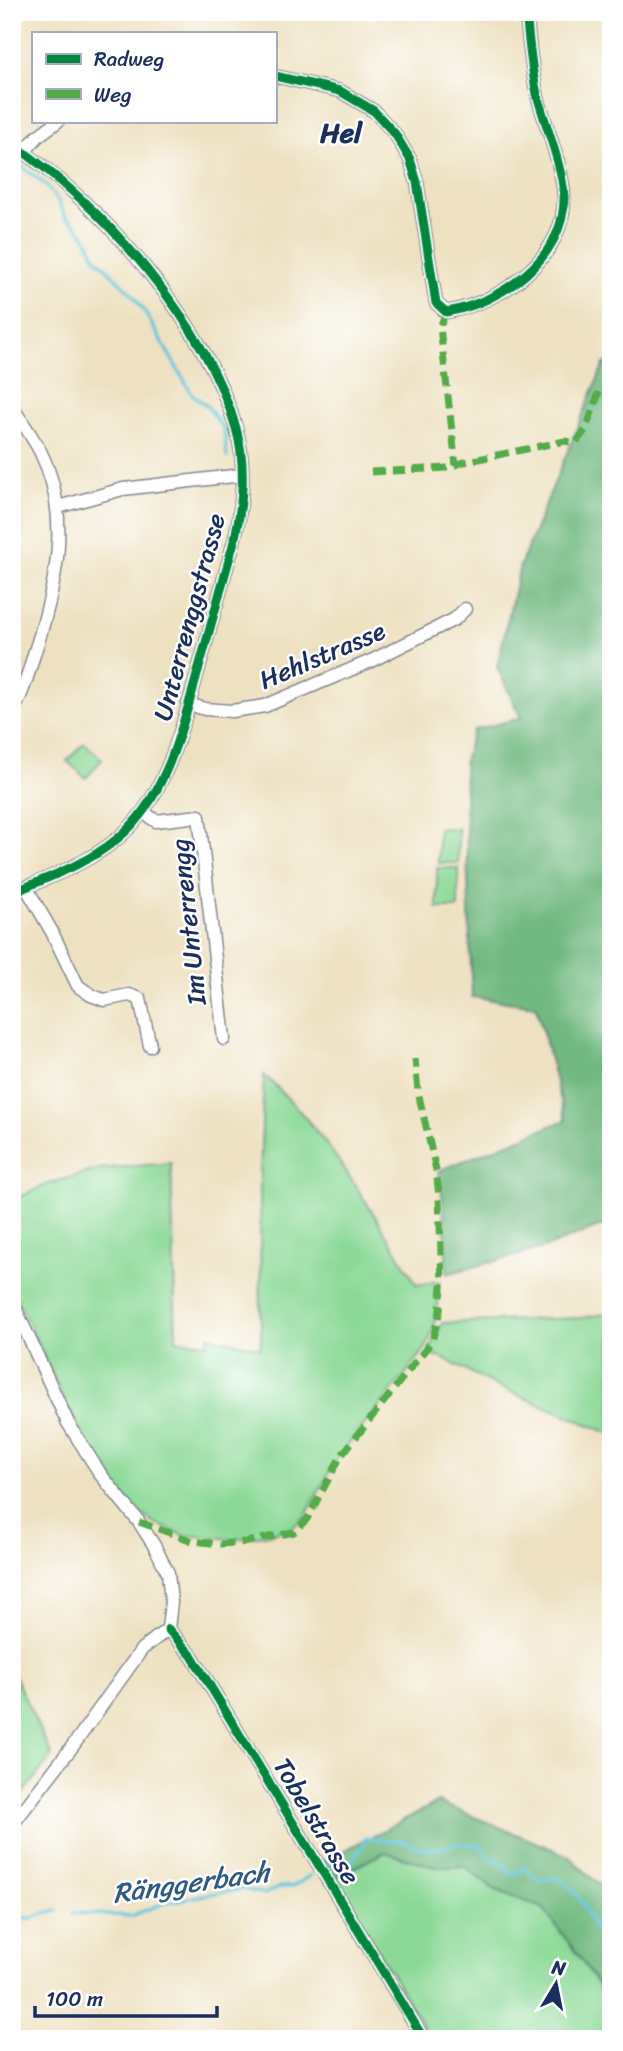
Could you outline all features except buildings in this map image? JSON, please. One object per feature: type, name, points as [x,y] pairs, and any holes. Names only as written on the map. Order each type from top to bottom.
[{"type":"street","points":[[276,76],[340,91],[374,111],[395,134],[414,171],[436,303],[446,312],[465,309],[505,289],[545,254],[552,245],[559,224],[564,194],[538,96],[526,12]]},
{"type":"street","points":[[24,152],[38,136],[57,122]]},
{"type":"street","name":"Unterrenggstrasse","points":[[12,144],[88,205],[121,239],[178,312],[207,359],[226,401],[236,430],[242,475],[235,538],[188,704],[157,789],[143,812],[117,839],[94,856],[12,892]]},
{"type":"street","points":[[12,408],[41,453],[49,473],[58,507],[59,546],[49,601],[26,678],[12,712]]},
{"type":"street","points":[[58,507],[123,489],[242,475]]},
{"type":"street","name":"Hehlstrasse","points":[[188,704],[205,709],[232,710],[265,706],[371,661],[455,619],[465,609]]},
{"type":"street","name":"Im Unterrengg","points":[[143,812],[156,821],[199,816],[224,1039]]},
{"type":"street","points":[[26,887],[78,986],[104,1000],[129,995],[140,999],[150,1046]]},
{"type":"street","points":[[12,1301],[68,1423],[101,1475],[144,1531],[167,1573],[171,1602],[168,1629],[142,1648],[75,1743],[12,1825]]},
{"type":"street","name":"Tobelstrasse","points":[[168,1629],[192,1657],[424,2039]]},
{"type":"green space","points":[[611,360],[611,1231],[606,1224],[547,1247],[447,1274],[443,1201],[438,1171],[566,1120],[536,1006],[472,997],[464,762],[473,730],[521,718],[497,667],[520,566],[604,364]]},
{"type":"green space","points":[[84,743],[102,759],[86,778],[67,761]]},
{"type":"green space","points":[[438,828],[458,829],[458,863],[438,863]]},
{"type":"green space","points":[[437,868],[458,868],[458,908],[437,908]]},
{"type":"green space","points":[[264,1075],[309,1122],[348,1174],[417,1285],[439,1281],[436,1318],[424,1351],[337,1458],[305,1517],[292,1528],[265,1535],[234,1539],[183,1535],[156,1524],[134,1509],[91,1451],[69,1410],[12,1288],[12,1201],[45,1185],[99,1169],[171,1163],[176,1340],[208,1343],[209,1336],[260,1348],[260,1177]]},
{"type":"green space","points":[[611,1313],[611,1434],[499,1387],[442,1358],[428,1355],[442,1323],[581,1318]]},
{"type":"green space","points":[[12,1671],[52,1756],[12,1807]]},
{"type":"green space","points":[[438,1802],[567,1855],[611,1895],[611,2006],[543,1908],[494,1889],[465,1866],[436,1867],[384,1852],[334,1878],[324,1861]]},
{"type":"green space","points":[[384,1852],[436,1867],[465,1866],[494,1889],[543,1908],[611,2006],[611,2039],[431,2039],[334,1878]]},
{"type":"waterway","points":[[12,159],[46,185],[66,218],[86,237],[96,258],[133,295],[192,394],[208,407],[224,430],[227,457]]},
{"type":"waterway","name":"Ränggerbach","points":[[327,1864],[339,1857],[346,1862],[354,1860],[366,1838],[401,1840],[426,1850],[459,1844],[480,1845],[492,1861],[496,1859],[508,1868],[510,1874],[519,1872],[524,1867],[540,1880],[557,1878],[568,1886],[580,1898],[593,1926],[611,1941]]},
{"type":"waterway","name":"Ränggerbach","points":[[73,1913],[131,1916],[164,1903],[209,1894],[242,1889],[264,1894],[280,1887],[292,1887],[311,1875]]},
{"type":"waterway","name":"Ränggerbach","points":[[12,1918],[33,1918],[57,1911]]},
{"type":"marked path","points":[[446,312],[440,327],[456,466]]},
{"type":"marked path","points":[[371,472],[448,468],[464,462],[565,441],[576,443],[586,429],[599,392]]},
{"type":"marked path","points":[[139,1522],[193,1541],[220,1544],[246,1542],[294,1532],[307,1519],[341,1456],[432,1341],[440,1311],[442,1284],[439,1196],[436,1170],[418,1092],[415,1059]]},
{"type":"cycle path","points":[[276,76],[340,91],[374,111],[395,134],[410,159],[417,182],[436,303],[446,312],[467,307],[508,288],[526,274],[542,258],[554,239],[561,219],[563,186],[536,87],[526,12]]},
{"type":"cycle path","points":[[12,144],[80,198],[114,232],[175,308],[201,348],[221,388],[239,441],[242,483],[235,538],[181,731],[150,802],[135,822],[93,856],[12,893]]},
{"type":"cycle path","points":[[168,1629],[192,1656],[424,2039]]},
{"type":"district","name":"Hel","points":[[341,132]]}]
